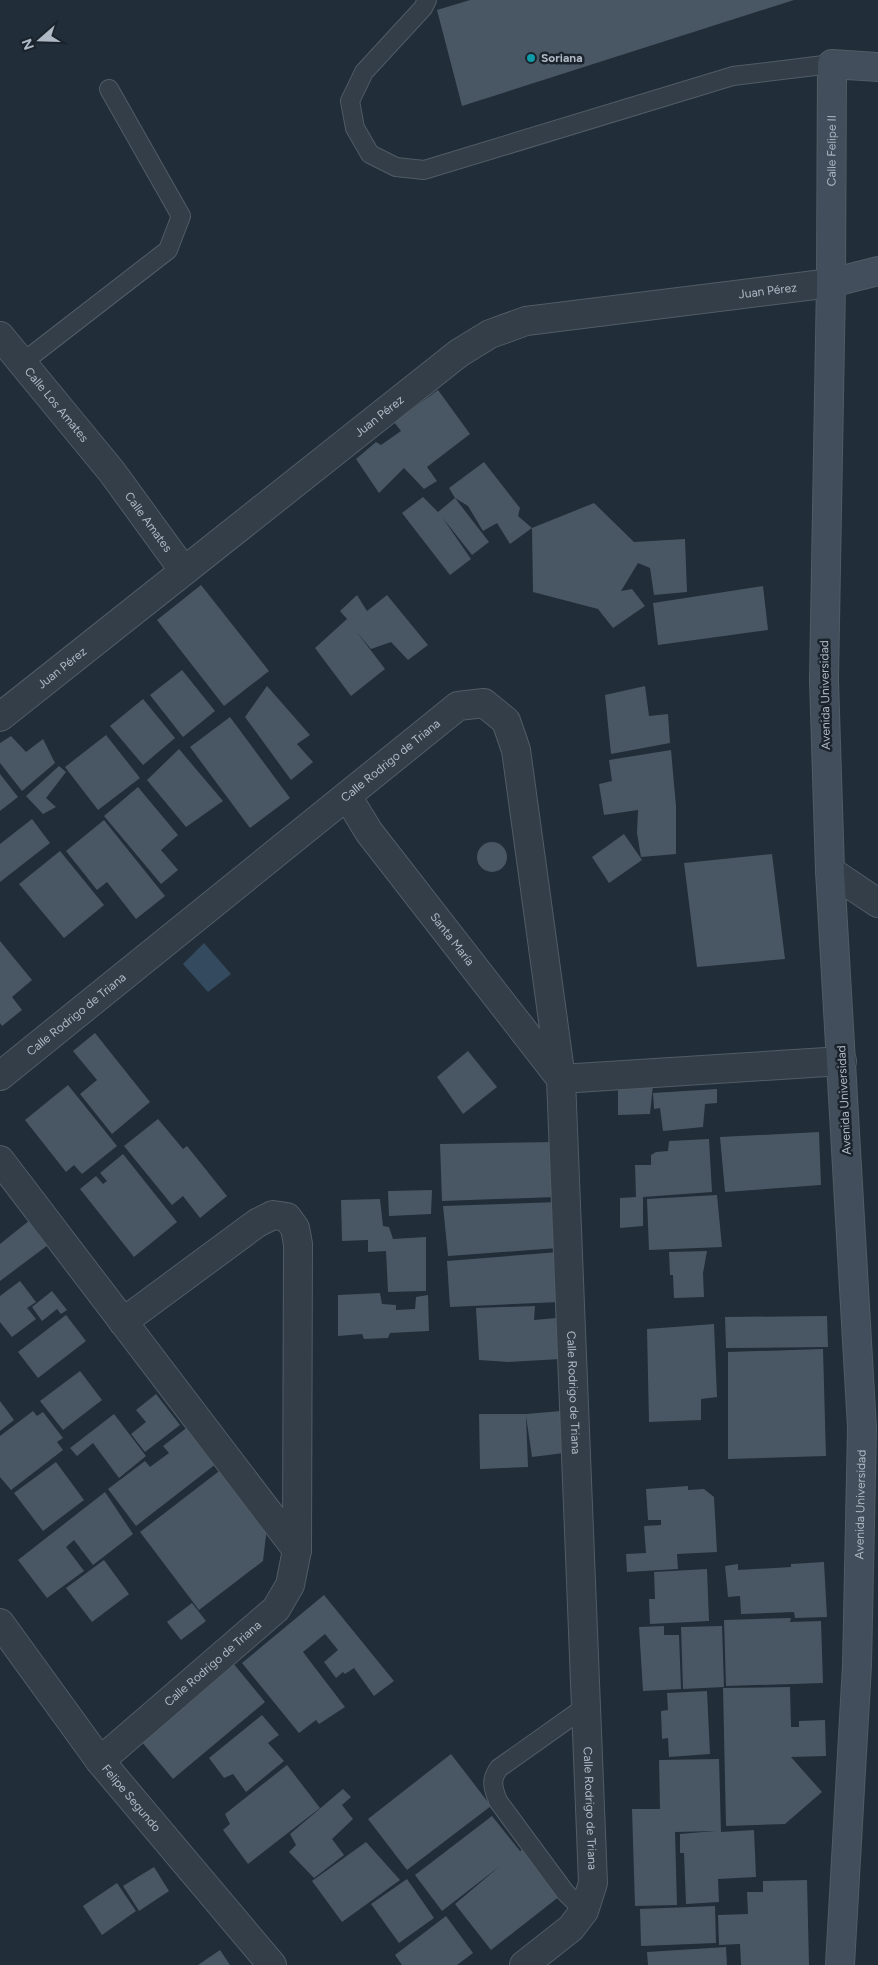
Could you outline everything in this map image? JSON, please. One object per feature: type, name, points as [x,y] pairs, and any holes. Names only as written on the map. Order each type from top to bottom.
[{"type":"main road","points":[[832,64],[878,67]]},
{"type":"main road","name":"Calle Felipe II","points":[[831,283],[832,64]]},
{"type":"main road","points":[[831,283],[878,271]]},
{"type":"main road","name":"Avenida Universidad","points":[[831,283],[824,680],[830,871],[862,1428],[858,1665],[840,1965]]},
{"type":"street","name":"Juan Pérez","points":[[0,716],[459,353],[490,334],[526,321],[831,283]]},
{"type":"street","name":"Calle Los Amates","points":[[0,336],[112,472]]},
{"type":"street","name":"Calle Amates","points":[[112,472],[184,571]]},
{"type":"street","name":"Calle Rodrigo de Triana","points":[[0,1076],[458,706],[484,703],[506,721],[516,750],[561,1079],[588,1705],[593,1883],[584,1911],[571,1928],[524,1965]]},
{"type":"street","name":"Santa María","points":[[347,796],[369,832],[561,1079]]},
{"type":"street","points":[[830,871],[878,903]]},
{"type":"street","points":[[561,1079],[842,1061]]},
{"type":"street","points":[[0,1160],[297,1550]]},
{"type":"street","name":"Calle Rodrigo de Triana","points":[[100,1760],[276,1608],[290,1585],[297,1550],[298,1244],[295,1228],[287,1217],[274,1215],[258,1223],[123,1322]]},
{"type":"street","name":"Felipe Segundo","points":[[0,1622],[100,1760],[272,1965]]},
{"type":"lane","points":[[427,0],[424,8],[364,72],[350,101],[355,128],[370,154],[396,167],[424,170],[733,76],[832,64]]},
{"type":"lane","points":[[22,363],[168,250],[181,216],[109,89]]},
{"type":"lane","points":[[584,1911],[565,1892],[498,1801],[493,1788],[493,1776],[498,1768],[588,1705]]},
{"type":"water","points":[[204,943],[231,974],[208,992],[183,964]]},
{"type":"building","name":"Soriana","points":[[470,0],[794,0],[462,106],[437,10]]},
{"type":"building","points":[[438,390],[470,434],[427,467],[437,481],[424,489],[404,468],[379,493],[356,459],[376,442],[381,445],[401,431],[394,422]]},
{"type":"building","points":[[484,462],[520,508],[518,516],[532,528],[510,544],[497,523],[483,531],[468,506],[455,498],[449,488]]},
{"type":"building","points":[[423,497],[438,512],[455,498],[489,542],[472,555],[442,517],[471,559],[450,575],[402,513]]},
{"type":"building","points":[[594,503],[634,542],[685,539],[687,592],[654,595],[650,568],[638,563],[621,591],[632,589],[645,606],[613,628],[598,609],[533,592],[532,528]]},
{"type":"building","points":[[201,585],[269,671],[224,706],[157,620]]},
{"type":"building","points":[[763,586],[768,630],[658,645],[653,603]]},
{"type":"building","points":[[357,595],[367,611],[387,595],[428,645],[408,660],[391,642],[371,649],[356,631],[385,669],[351,696],[315,648],[347,619],[340,611]]},
{"type":"building","points":[[182,670],[215,711],[183,737],[150,695]]},
{"type":"building","points":[[267,686],[310,735],[297,744],[313,762],[291,780],[245,717]]},
{"type":"building","points":[[645,686],[649,716],[668,714],[670,743],[611,754],[605,695]]},
{"type":"building","points":[[143,699],[175,738],[143,765],[110,726]]},
{"type":"building","points":[[230,717],[290,798],[250,828],[190,747]]},
{"type":"building","points":[[106,735],[140,778],[98,810],[65,767]]},
{"type":"building","points":[[11,736],[26,752],[43,739],[55,763],[22,791],[0,763],[0,743]]},
{"type":"building","points":[[179,749],[223,801],[186,827],[147,780]]},
{"type":"building","points":[[671,750],[676,806],[676,854],[641,857],[637,833],[638,810],[604,815],[599,784],[612,781],[609,760]]},
{"type":"building","points":[[59,766],[66,772],[46,798],[56,807],[43,814],[26,796]]},
{"type":"building","points":[[0,774],[18,797],[0,811]]},
{"type":"building","points":[[138,787],[178,835],[161,850],[178,870],[161,884],[104,816]]},
{"type":"building","points":[[32,819],[50,843],[0,882],[0,844]]},
{"type":"building","points":[[104,820],[165,896],[136,919],[107,882],[97,890],[66,851]]},
{"type":"building","points":[[624,834],[642,860],[609,883],[592,857]]},
{"type":"building","points":[[492,842],[503,846],[507,857],[503,868],[492,872],[481,868],[477,857],[481,846]]},
{"type":"building","points":[[60,851],[104,905],[64,938],[19,884]]},
{"type":"building","points":[[772,854],[785,959],[697,967],[684,863]]},
{"type":"building","points":[[0,941],[32,980],[12,997],[22,1010],[2,1026],[0,1023]]},
{"type":"building","points":[[95,1033],[150,1102],[112,1134],[80,1094],[97,1080],[73,1051]]},
{"type":"building","points":[[468,1051],[497,1087],[463,1114],[437,1077]]},
{"type":"building","points":[[68,1085],[117,1146],[82,1174],[74,1165],[66,1172],[25,1120]]},
{"type":"building","points":[[653,1085],[650,1114],[618,1115],[618,1087]]},
{"type":"building","points":[[717,1089],[717,1103],[705,1104],[703,1127],[663,1131],[660,1108],[654,1109],[653,1093]]},
{"type":"building","points":[[158,1119],[183,1149],[187,1146],[227,1196],[200,1218],[183,1196],[172,1205],[124,1146]]},
{"type":"building","points":[[819,1132],[821,1185],[725,1192],[720,1137]]},
{"type":"building","points":[[709,1139],[712,1192],[643,1197],[643,1226],[620,1228],[620,1198],[636,1197],[635,1165],[651,1165],[651,1155],[656,1152],[668,1151],[669,1141]]},
{"type":"building","points":[[554,1142],[556,1197],[442,1201],[440,1144]]},
{"type":"building","points":[[123,1154],[177,1222],[134,1257],[80,1189],[96,1176],[103,1184],[107,1181],[100,1173]]},
{"type":"building","points":[[432,1190],[431,1214],[389,1216],[388,1191]]},
{"type":"building","points":[[717,1195],[722,1247],[649,1250],[647,1199]]},
{"type":"building","points":[[380,1199],[383,1226],[389,1227],[393,1239],[426,1237],[426,1291],[388,1292],[386,1251],[368,1252],[368,1240],[342,1241],[341,1200]]},
{"type":"building","points":[[559,1202],[558,1248],[448,1256],[443,1206]]},
{"type":"building","points":[[30,1220],[48,1245],[0,1281],[0,1244]]},
{"type":"building","points":[[707,1251],[703,1273],[704,1297],[674,1298],[669,1252]]},
{"type":"building","points":[[559,1252],[559,1302],[450,1307],[447,1261]]},
{"type":"building","points":[[20,1281],[36,1302],[27,1308],[36,1319],[12,1337],[0,1322],[0,1296]]},
{"type":"building","points":[[52,1291],[67,1310],[61,1314],[57,1309],[42,1321],[32,1307]]},
{"type":"building","points":[[380,1293],[382,1304],[396,1305],[396,1310],[415,1309],[416,1297],[428,1295],[429,1331],[390,1333],[388,1338],[364,1339],[362,1334],[338,1336],[338,1295]]},
{"type":"building","points":[[535,1306],[534,1320],[556,1318],[561,1359],[508,1362],[479,1360],[476,1308]]},
{"type":"building","points":[[66,1315],[86,1341],[38,1378],[18,1352]]},
{"type":"building","points":[[827,1316],[828,1347],[726,1348],[725,1317]]},
{"type":"building","points":[[714,1324],[717,1397],[701,1399],[701,1420],[649,1422],[647,1329]]},
{"type":"building","points":[[823,1349],[826,1456],[728,1459],[728,1352]]},
{"type":"building","points":[[80,1371],[102,1400],[63,1430],[40,1401]]},
{"type":"building","points":[[156,1394],[180,1425],[145,1452],[131,1434],[146,1422],[136,1410]]},
{"type":"building","points":[[0,1401],[14,1420],[0,1431]]},
{"type":"building","points":[[33,1411],[37,1416],[43,1412],[63,1438],[57,1442],[63,1450],[11,1490],[0,1477],[0,1436]]},
{"type":"building","points":[[561,1411],[564,1453],[532,1457],[526,1416],[528,1467],[480,1469],[479,1414],[526,1414]]},
{"type":"building","points":[[114,1414],[146,1456],[119,1478],[93,1443],[77,1456],[70,1448]]},
{"type":"building","points":[[193,1423],[221,1460],[136,1526],[108,1489],[145,1461],[150,1467],[169,1453],[163,1446]]},
{"type":"building","points":[[56,1462],[84,1500],[43,1531],[14,1493]]},
{"type":"building","points":[[227,1465],[268,1518],[263,1561],[199,1610],[140,1532]]},
{"type":"building","points":[[688,1486],[688,1490],[704,1489],[714,1497],[717,1552],[677,1554],[678,1569],[627,1572],[626,1554],[646,1553],[644,1526],[661,1525],[661,1520],[648,1520],[646,1489]]},
{"type":"building","points":[[105,1492],[133,1534],[93,1565],[74,1540],[66,1547],[84,1571],[47,1598],[18,1560]]},
{"type":"building","points":[[104,1560],[129,1594],[92,1622],[66,1588]]},
{"type":"building","points":[[824,1562],[827,1617],[795,1618],[794,1612],[741,1614],[740,1596],[728,1597],[725,1566],[738,1564],[738,1570],[791,1567],[791,1564]]},
{"type":"building","points":[[707,1569],[709,1621],[650,1624],[649,1599],[655,1599],[654,1572]]},
{"type":"building","points":[[324,1595],[394,1681],[374,1696],[354,1668],[345,1674],[343,1672],[336,1678],[324,1662],[338,1650],[325,1634],[303,1652],[345,1707],[319,1724],[316,1720],[299,1733],[242,1663]]},
{"type":"building","points":[[192,1603],[206,1621],[181,1640],[167,1622]]},
{"type":"building","points":[[791,1618],[790,1622],[821,1621],[823,1683],[726,1686],[724,1620]]},
{"type":"building","points":[[664,1626],[664,1635],[679,1635],[681,1689],[643,1691],[639,1627]]},
{"type":"building","points":[[722,1626],[724,1687],[683,1689],[681,1627]]},
{"type":"building","points":[[233,1663],[265,1702],[173,1779],[141,1741]]},
{"type":"building","points":[[790,1687],[791,1727],[799,1727],[799,1721],[825,1720],[826,1756],[791,1757],[822,1792],[785,1824],[726,1826],[723,1688]]},
{"type":"building","points":[[707,1691],[710,1754],[669,1757],[668,1738],[662,1739],[661,1711],[668,1710],[667,1693]]},
{"type":"building","points":[[262,1715],[279,1735],[268,1743],[284,1761],[246,1792],[233,1774],[224,1778],[209,1758]]},
{"type":"building","points":[[451,1754],[491,1806],[407,1870],[368,1819]]},
{"type":"building","points":[[719,1759],[721,1832],[754,1830],[756,1877],[718,1879],[719,1902],[686,1904],[684,1853],[680,1853],[680,1834],[715,1831],[675,1832],[677,1905],[635,1906],[632,1809],[660,1809],[659,1760]]},
{"type":"building","points":[[287,1765],[320,1808],[248,1864],[223,1830],[230,1824],[225,1814]]},
{"type":"building","points":[[343,1789],[351,1797],[342,1805],[353,1819],[332,1839],[344,1855],[314,1878],[289,1852],[296,1845],[290,1834]]},
{"type":"building","points":[[492,1816],[520,1851],[529,1846],[565,1892],[491,1950],[455,1904],[500,1866],[442,1911],[415,1875]]},
{"type":"building","points":[[366,1842],[400,1880],[342,1922],[312,1881]]},
{"type":"building","points":[[154,1867],[169,1891],[139,1911],[123,1886]]},
{"type":"building","points":[[407,1879],[434,1918],[399,1943],[371,1904]]},
{"type":"building","points":[[807,1880],[809,1965],[741,1965],[740,1944],[719,1945],[718,1915],[748,1914],[747,1892],[763,1892],[763,1881]]},
{"type":"building","points":[[117,1883],[136,1911],[102,1935],[83,1906]]},
{"type":"building","points":[[715,1906],[716,1943],[641,1946],[640,1909]]},
{"type":"building","points":[[446,1916],[473,1953],[457,1965],[402,1965],[395,1955]]},
{"type":"building","points":[[726,1947],[727,1965],[648,1965],[647,1952]]},
{"type":"building","points":[[220,1950],[230,1965],[198,1965]]},
{"type":"place","name":"Soriana","points":[[531,58]]}]
